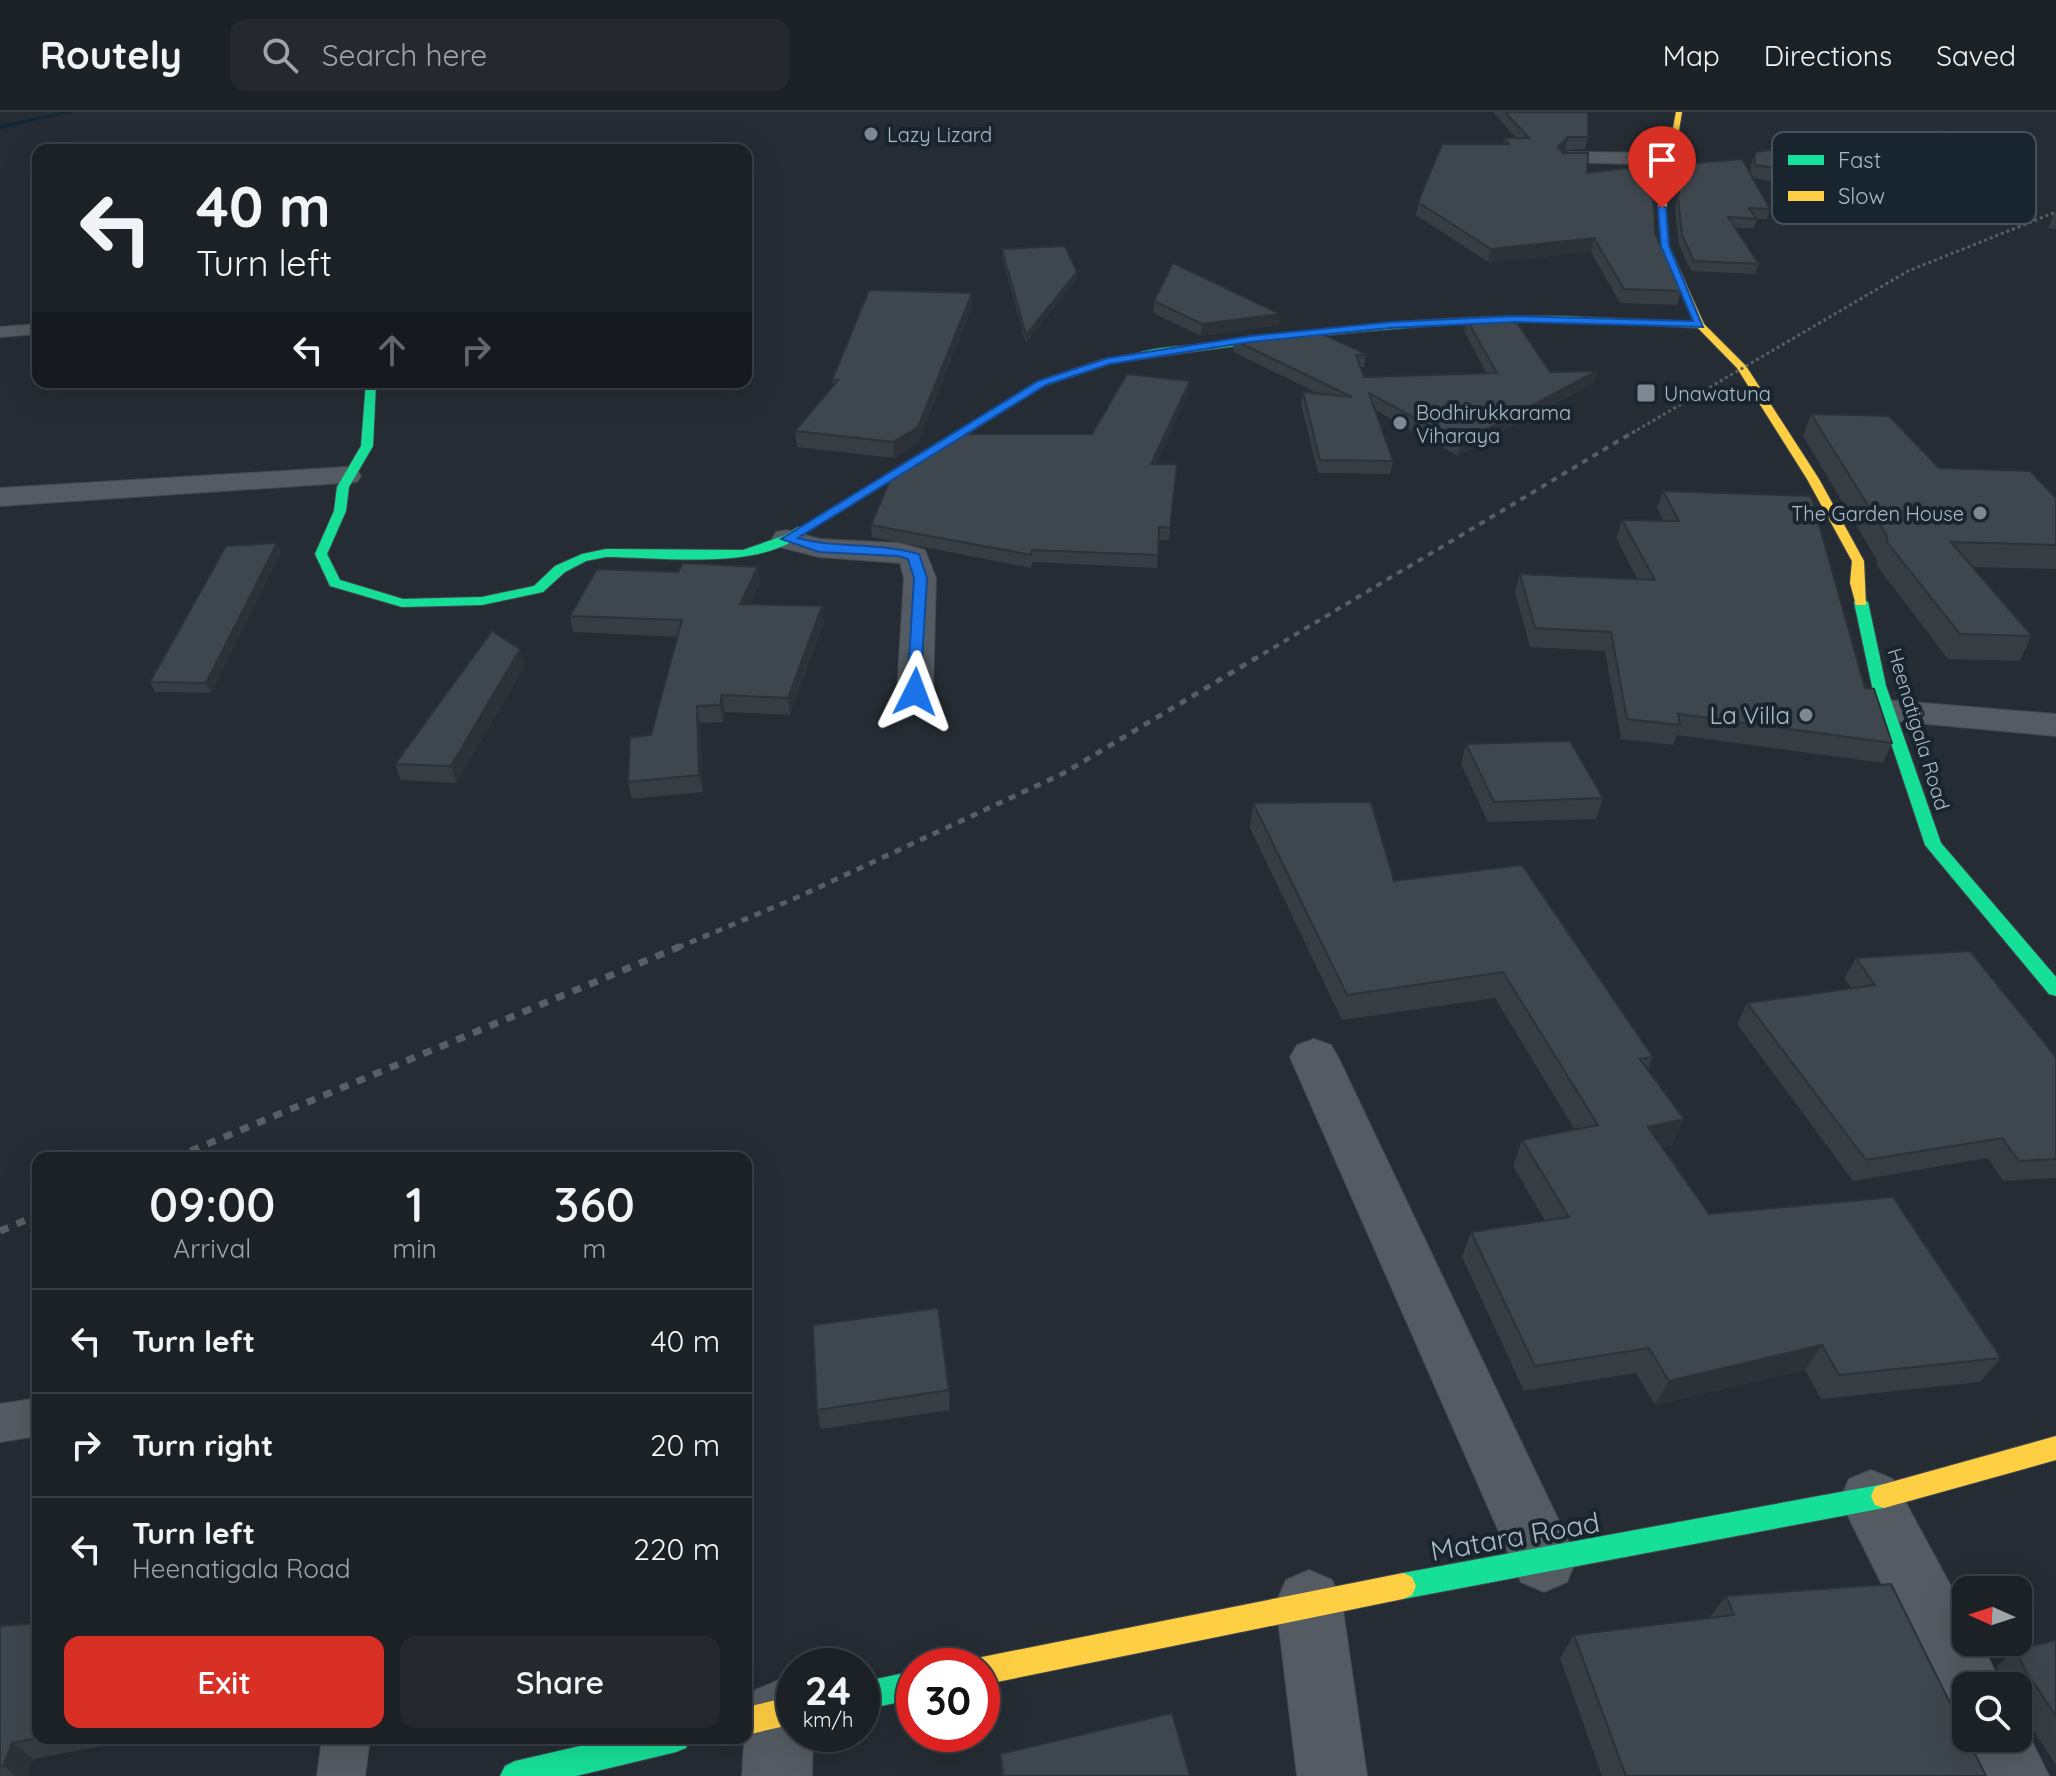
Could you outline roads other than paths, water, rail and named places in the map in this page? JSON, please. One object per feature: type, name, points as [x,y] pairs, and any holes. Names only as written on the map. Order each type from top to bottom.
[{"type":"main road","name":"Heenatigala Road","points":[[1679,112],[1662,208],[1665,246],[1700,325],[1741,366],[1813,479],[1858,561],[1857,583],[1887,711],[1933,845],[2056,989]]},
{"type":"main road","points":[[371,388],[367,446],[347,476],[340,511],[321,554],[335,583],[402,603],[482,601],[538,589],[560,569],[582,558],[606,553],[744,554],[787,539],[1042,383],[1108,361],[1250,339],[1390,325],[1514,319],[1700,325]]},
{"type":"main road","name":"Matara Road","points":[[1000,1667],[1309,1603],[1871,1500],[2056,1448]]},
{"type":"main road","points":[[515,1776],[651,1744]]},
{"type":"street","points":[[1567,158],[1672,159]]},
{"type":"street","points":[[0,497],[347,476]]},
{"type":"street","points":[[787,539],[819,548],[899,552],[914,557],[920,578],[915,692]]},
{"type":"street","points":[[1887,711],[2056,725]]},
{"type":"street","points":[[1314,1057],[1544,1560]]},
{"type":"street","points":[[1871,1500],[1961,1672]]},
{"type":"street","points":[[1309,1603],[1332,1776]]},
{"type":"street","points":[[2002,1752],[2014,1776]]},
{"type":"lane","points":[[0,332],[32,329]]},
{"type":"lane","points":[[0,1423],[32,1418]]},
{"type":"lane","points":[[341,1776],[345,1744]]},
{"type":"waterway","points":[[0,127],[71,112]]},
{"type":"railway","points":[[2036,220],[2056,212]]},
{"type":"railway","points":[[1632,433],[1908,271],[2026,224]]},
{"type":"railway","points":[[1253,660],[1635,431]]},
{"type":"railway","points":[[677,948],[798,897],[1064,773],[1256,658]]},
{"type":"railway","points":[[188,1152],[681,946]]},
{"type":"railway","points":[[0,1231],[32,1218]]},
{"type":"place","name":"Lazy Lizard","points":[[871,134]]},
{"type":"place","name":"Unawatuna","points":[[1646,393]]},
{"type":"place","name":"Bodhirukkarama Viharaya","points":[[1400,423]]},
{"type":"place","name":"The Garden House","points":[[1980,513]]},
{"type":"place","name":"La Villa","points":[[1806,715]]}]
